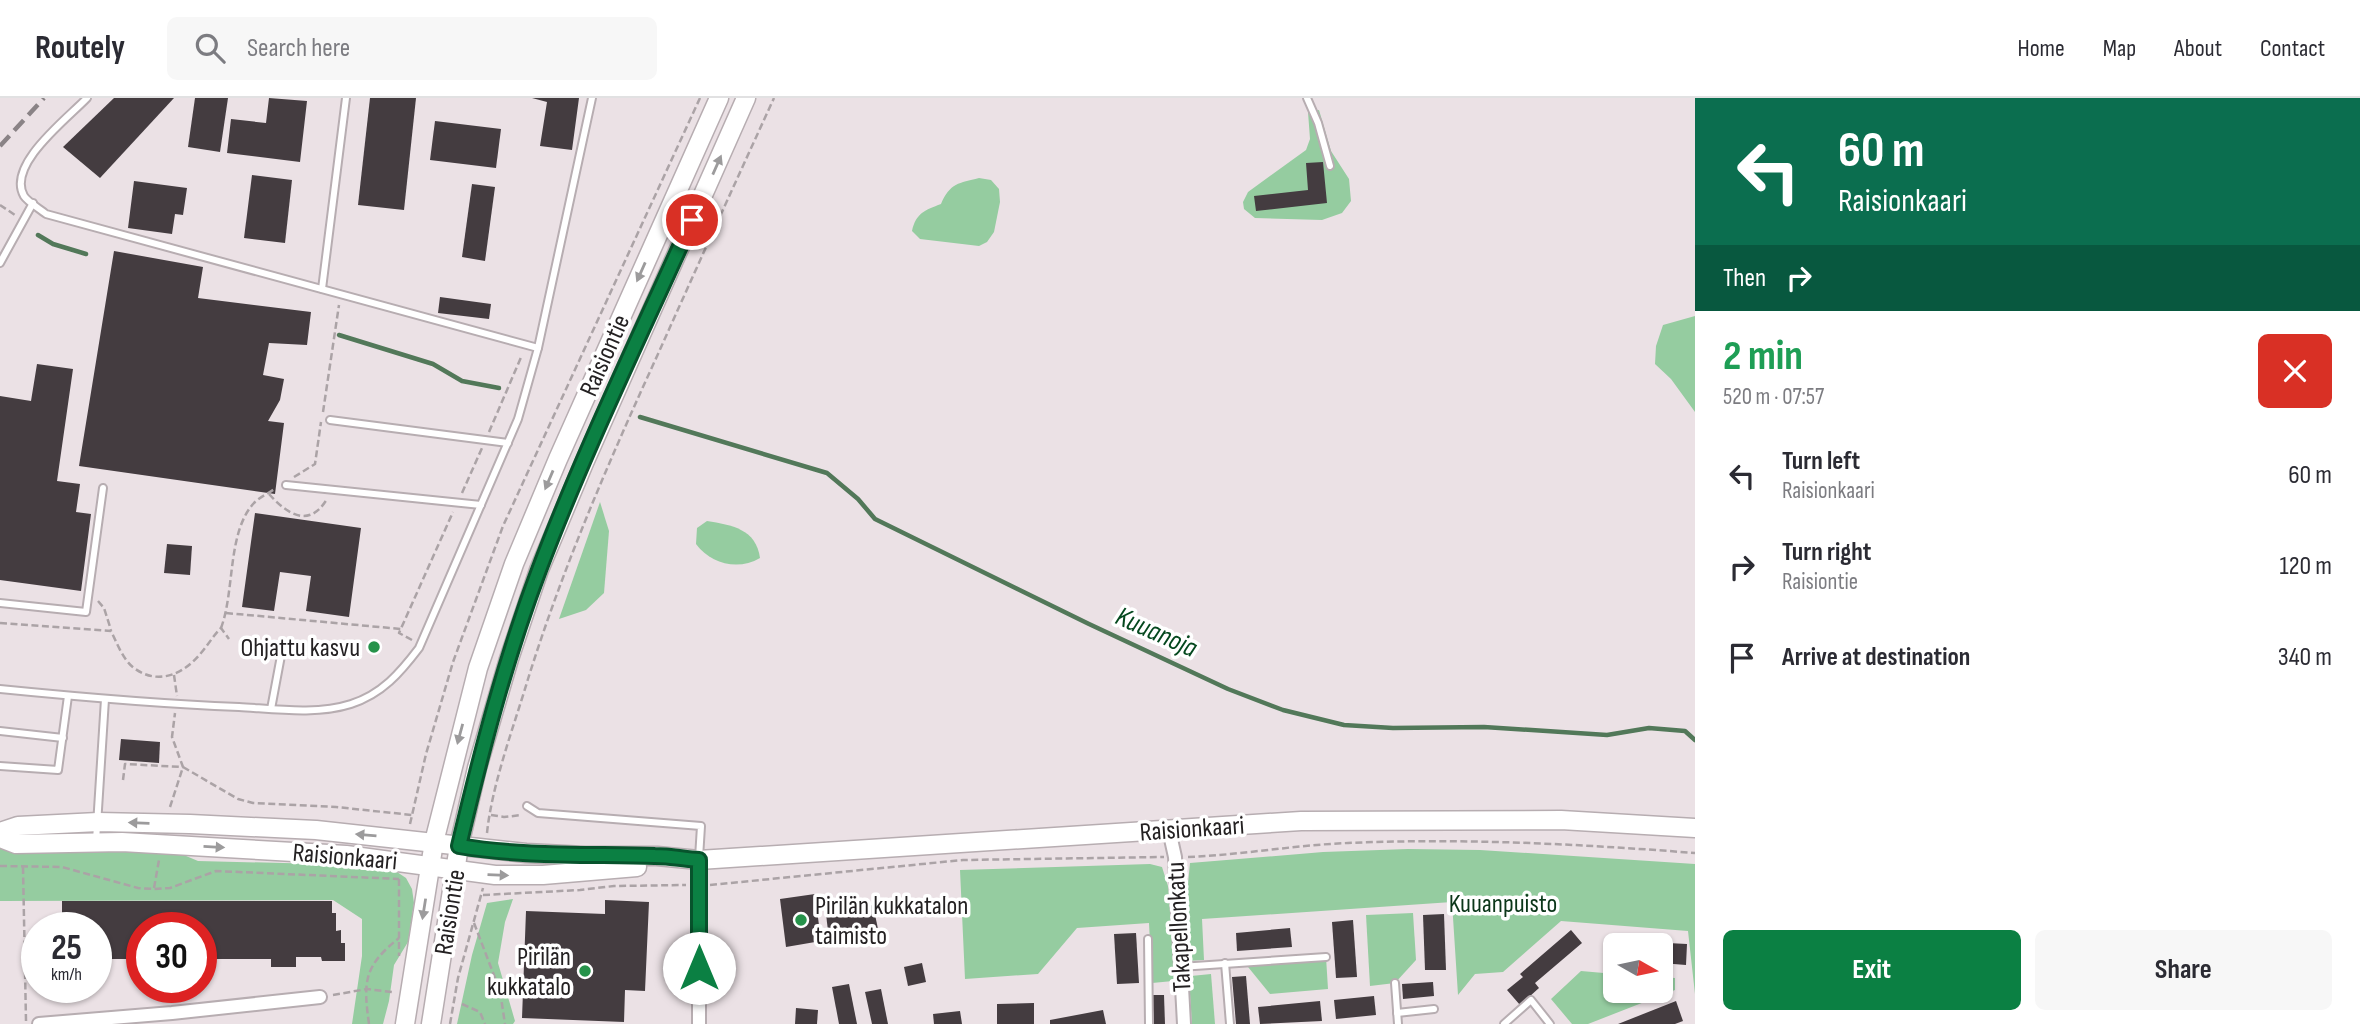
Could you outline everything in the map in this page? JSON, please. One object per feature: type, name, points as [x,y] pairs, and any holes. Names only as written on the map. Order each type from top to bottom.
[{"type":"main road","name":"Raisiontie","points":[[405,1024],[434,842],[478,668],[514,564],[558,459],[719,98]]},
{"type":"main road","name":"Raisiontie","points":[[431,1024],[459,846],[477,768],[539,570],[746,98]]},
{"type":"main road","name":"Raisionkaari","points":[[0,838],[16,844],[153,844],[346,855],[485,874],[543,875],[655,866],[694,860],[1301,821],[1561,821],[1695,828]]},
{"type":"main road","name":"Raisionkaari","points":[[0,832],[18,826],[97,822],[190,824],[316,830],[563,856],[657,856],[694,860]]},
{"type":"street","name":"Takapellonkatu","points":[[1169,830],[1175,857],[1184,1024]]},
{"type":"street","points":[[694,860],[699,885],[699,1024]]},
{"type":"street","points":[[39,1024],[172,1019],[320,997]]},
{"type":"lane","points":[[87,98],[28,157],[20,177],[24,195],[46,214],[538,348]]},
{"type":"lane","points":[[322,289],[346,98]]},
{"type":"lane","points":[[0,688],[105,699],[313,710],[350,705],[379,692],[398,675],[419,648],[518,419],[538,348],[592,98]]},
{"type":"lane","points":[[1307,98],[1318,123],[1330,166]]},
{"type":"lane","points":[[0,262],[33,204]]},
{"type":"lane","points":[[330,421],[508,443]]},
{"type":"lane","points":[[284,485],[481,505]]},
{"type":"lane","points":[[0,603],[86,612],[103,488]]},
{"type":"lane","points":[[271,709],[284,645]]},
{"type":"lane","points":[[0,766],[58,770],[68,696]]},
{"type":"lane","points":[[96,843],[105,699]]},
{"type":"lane","points":[[0,732],[63,738]]},
{"type":"lane","points":[[527,807],[538,813],[701,826],[694,860]]},
{"type":"lane","points":[[1148,939],[1149,1024]]},
{"type":"lane","points":[[1180,967],[1326,957]]},
{"type":"lane","points":[[1225,963],[1230,1024]]},
{"type":"lane","points":[[1395,983],[1398,1024]]},
{"type":"lane","points":[[1504,1024],[1531,1000],[1550,1024]]},
{"type":"lane","points":[[1397,1013],[1434,1009]]},
{"type":"path","points":[[558,408],[700,98]]},
{"type":"path","points":[[486,850],[491,815],[525,690],[567,563],[618,442],[774,98]]},
{"type":"path","points":[[0,205],[24,220]]},
{"type":"path","points":[[89,591],[104,608],[111,631],[134,668],[159,676],[171,676],[187,667],[202,652],[221,628],[226,613],[243,521],[257,500],[315,464],[341,295]]},
{"type":"path","points":[[321,419],[330,421]]},
{"type":"path","points":[[268,493],[284,509],[295,515],[305,516],[320,509],[332,489]]},
{"type":"path","points":[[226,613],[401,629]]},
{"type":"path","points":[[0,623],[111,631]]},
{"type":"path","points":[[221,628],[229,639]]},
{"type":"path","points":[[169,814],[183,767],[172,737],[174,728]]},
{"type":"path","points":[[123,780],[125,764],[183,767],[238,799],[253,803],[336,807],[412,815]]},
{"type":"path","points":[[491,815],[504,817],[538,813]]},
{"type":"path","points":[[483,895],[614,886],[699,885],[963,860],[1175,857],[1346,843],[1431,841],[1569,844],[1695,853]]},
{"type":"path","points":[[154,889],[160,854]]},
{"type":"path","points":[[0,866],[74,869],[138,888],[154,889],[170,888],[216,871],[399,879]]},
{"type":"path","points":[[23,867],[26,1024]]},
{"type":"path","points":[[450,1024],[458,978],[483,895],[485,874]]},
{"type":"path","points":[[474,923],[500,991],[505,1024]]},
{"type":"path","points":[[369,1024],[367,976],[381,953],[399,938]]},
{"type":"path","points":[[320,997],[367,989],[392,992]]},
{"type":"path","points":[[462,1004],[480,1012],[485,1024]]},
{"type":"green space","points":[[1319,110],[1331,151],[1349,179],[1351,201],[1342,213],[1322,220],[1255,218],[1244,209],[1243,202],[1248,192],[1306,150],[1310,139],[1308,112]]},
{"type":"green space","points":[[979,178],[991,180],[999,189],[1000,202],[994,232],[987,242],[979,246],[920,239],[912,231],[919,216],[941,204],[952,188]]},
{"type":"green space","points":[[1695,316],[1695,412],[1671,379],[1655,364],[1656,346],[1663,325]]},
{"type":"green space","points":[[600,502],[609,531],[604,593],[586,610],[559,619]]},
{"type":"green space","points":[[707,521],[741,530],[754,541],[760,558],[734,565],[709,556],[696,544],[697,528]]},
{"type":"green space","points":[[0,849],[179,853],[198,861],[362,865],[394,870],[406,878],[412,889],[414,903],[408,942],[394,965],[383,1024],[352,1024],[362,956],[362,919],[333,900],[0,901]]},
{"type":"green space","name":"Kuuanpuisto","points":[[1480,850],[1695,864],[1695,994],[1688,931],[1561,921],[1503,972],[1475,974],[1458,995],[1452,902],[1202,919],[1204,960],[1187,961],[1190,863],[1323,852]]},
{"type":"green space","points":[[1150,864],[1162,867],[1168,886],[1175,978],[1173,981],[1152,983],[1149,923],[1077,928],[1038,974],[965,979],[960,870]]},
{"type":"green space","points":[[513,899],[505,922],[498,963],[515,1021],[513,1024],[457,1024],[487,903]]},
{"type":"green space","points":[[1413,913],[1416,960],[1395,983],[1370,986],[1366,915]]},
{"type":"green space","points":[[1326,957],[1328,989],[1270,994],[1244,962]]},
{"type":"green space","points":[[1581,971],[1603,973],[1603,1003],[1642,1003],[1588,1024],[1572,1024],[1551,999]]},
{"type":"green space","points":[[1211,974],[1215,1024],[1192,1024],[1189,979],[1191,976]]},
{"type":"building","points":[[114,98],[174,98],[100,178],[63,147]]},
{"type":"building","points":[[195,98],[228,98],[220,152],[188,147]]},
{"type":"building","points":[[269,98],[307,101],[300,162],[227,153],[231,119],[266,123]]},
{"type":"building","points":[[370,98],[416,98],[404,210],[358,205]]},
{"type":"building","points":[[532,98],[579,98],[572,150],[540,146],[547,102]]},
{"type":"building","points":[[435,121],[501,129],[496,168],[430,160]]},
{"type":"building","points":[[1323,162],[1327,203],[1256,211],[1254,196],[1308,190],[1306,163]]},
{"type":"building","points":[[252,175],[292,180],[285,243],[244,238]]},
{"type":"building","points":[[134,181],[187,188],[183,215],[175,214],[172,234],[128,228]]},
{"type":"building","points":[[472,184],[495,187],[485,261],[462,257]]},
{"type":"building","points":[[114,251],[203,267],[198,298],[311,312],[307,345],[269,343],[263,375],[284,379],[280,400],[268,421],[284,423],[275,494],[79,466]]},
{"type":"building","points":[[440,297],[491,304],[489,319],[438,313]]},
{"type":"building","points":[[37,364],[73,369],[57,481],[80,484],[76,512],[91,514],[81,591],[0,580],[0,396],[31,401]]},
{"type":"building","points":[[255,513],[361,528],[349,617],[306,611],[311,576],[280,572],[274,611],[242,607]]},
{"type":"building","points":[[167,544],[192,546],[190,575],[164,573]]},
{"type":"building","points":[[121,739],[160,742],[159,763],[119,760]]},
{"type":"building","name":"Pirilän kukkatalon taimisto","points":[[815,894],[821,941],[786,947],[780,899]]},
{"type":"building","name":"Pirilän kukkatalo","points":[[605,900],[649,902],[645,991],[625,990],[624,1022],[522,1018],[526,911],[605,914]]},
{"type":"building","points":[[62,901],[332,901],[332,913],[336,913],[336,931],[341,930],[341,943],[345,943],[345,961],[296,957],[296,967],[271,967],[271,959],[217,959],[217,912],[126,912],[126,959],[112,959],[112,912],[62,912]]},
{"type":"building","points":[[873,905],[878,929],[829,939],[826,914]]},
{"type":"building","points":[[1444,914],[1446,970],[1425,970],[1423,915]]},
{"type":"building","points":[[1353,920],[1357,977],[1336,978],[1332,922]]},
{"type":"building","points":[[1290,928],[1292,947],[1237,951],[1236,933]]},
{"type":"building","points":[[1571,930],[1582,943],[1535,983],[1539,988],[1520,1005],[1507,990],[1523,977],[1520,974]]},
{"type":"building","points":[[1136,933],[1139,983],[1117,984],[1114,934]]},
{"type":"building","points":[[1673,943],[1687,944],[1686,965],[1673,964]]},
{"type":"building","points":[[922,963],[926,982],[908,986],[904,967]]},
{"type":"building","points":[[1246,976],[1250,1024],[1236,1024],[1232,977]]},
{"type":"building","points":[[1433,982],[1434,996],[1403,999],[1402,984]]},
{"type":"building","points":[[849,984],[857,1024],[839,1024],[832,987]]},
{"type":"building","points":[[881,989],[888,1024],[872,1024],[865,992]]},
{"type":"building","points":[[1152,995],[1164,995],[1165,1024],[1154,1024]]},
{"type":"building","points":[[1374,996],[1376,1015],[1336,1019],[1334,1000]]},
{"type":"building","points":[[1320,1001],[1322,1021],[1260,1024],[1258,1007]]},
{"type":"building","points":[[1676,1001],[1683,1021],[1675,1024],[1618,1024],[1673,1003]]},
{"type":"building","points":[[1034,1003],[1034,1024],[997,1024],[997,1004]]},
{"type":"building","points":[[796,1008],[818,1010],[817,1024],[795,1024]]},
{"type":"building","points":[[1103,1010],[1106,1024],[1050,1024],[1050,1020]]},
{"type":"building","points":[[960,1011],[962,1024],[934,1024],[933,1014]]},
{"type":"waterway","points":[[38,235],[53,244],[86,254]]},
{"type":"waterway","points":[[339,335],[433,364],[462,381],[499,388]]},
{"type":"waterway","name":"Kuuanoja","points":[[640,417],[827,473],[858,499],[875,519],[1089,624],[1228,689],[1283,710],[1344,725],[1393,728],[1484,727],[1607,735],[1649,728],[1685,731],[1695,740]]},
{"type":"railway","points":[[0,146],[44,98]]},
{"type":"place","name":"Ohjattu kasvu","points":[[374,647]]},
{"type":"place","name":"Pirilän kukkatalon taimisto","points":[[801,920]]},
{"type":"place","name":"Pirilän kukkatalo","points":[[585,971]]},
{"type":"route","points":[[692,220],[539,570],[477,768],[459,846],[563,856],[657,856],[699,860],[699,968]]}]
